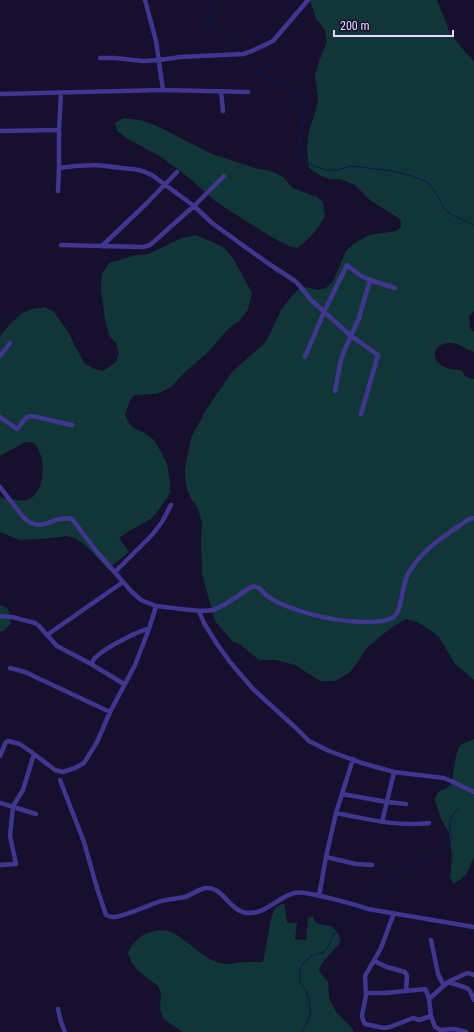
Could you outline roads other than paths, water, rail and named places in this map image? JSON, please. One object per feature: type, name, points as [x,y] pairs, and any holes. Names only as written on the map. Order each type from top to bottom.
[{"type":"street","points":[[145,0],[156,41],[163,90]]},
{"type":"street","points":[[100,58],[143,61],[181,57],[243,54],[273,41],[308,0]]},
{"type":"street","points":[[0,94],[163,90],[248,92]]},
{"type":"street","points":[[221,91],[223,111]]},
{"type":"street","points":[[58,191],[58,130],[61,93]]},
{"type":"street","points":[[0,131],[58,130]]},
{"type":"street","points":[[59,168],[97,165],[146,172],[194,206],[212,223],[231,237],[295,281],[310,299],[350,336],[378,355],[360,414]]},
{"type":"street","points":[[102,246],[178,172]]},
{"type":"street","points":[[61,245],[143,247],[150,245],[194,206],[224,176]]},
{"type":"street","points":[[305,357],[324,312],[347,265],[361,276],[395,288]]},
{"type":"street","points":[[335,392],[341,360],[359,318],[370,280]]},
{"type":"street","points":[[0,356],[10,343]]},
{"type":"street","points":[[0,417],[17,429],[27,417],[32,416],[72,425]]},
{"type":"street","points":[[0,487],[22,517],[33,524],[40,525],[54,522],[63,518],[72,519],[97,552],[123,582],[141,600],[156,606],[199,611],[213,610],[252,587],[256,587],[274,600],[289,607],[330,619],[354,622],[376,622],[392,618],[396,615],[402,599],[406,577],[422,554],[469,519],[474,518]]},
{"type":"street","points":[[115,572],[152,535],[172,505]]},
{"type":"street","points":[[47,635],[123,582]]},
{"type":"street","points":[[0,756],[6,742],[8,741],[20,744],[55,770],[63,772],[84,763],[97,742],[110,712],[135,665],[156,606]]},
{"type":"street","points":[[199,611],[204,623],[230,662],[253,689],[298,728],[309,741],[329,751],[362,763],[394,772],[444,778],[474,792]]},
{"type":"street","points":[[0,616],[12,617],[35,623],[57,646],[124,684]]},
{"type":"street","points":[[91,664],[97,656],[107,648],[141,631],[149,629]]},
{"type":"street","points":[[10,668],[26,672],[110,712]]},
{"type":"street","points":[[0,865],[16,864],[10,836],[13,806],[23,790],[34,754]]},
{"type":"street","points":[[319,896],[336,813],[353,759]]},
{"type":"street","points":[[382,822],[394,772]]},
{"type":"street","points":[[60,780],[84,842],[106,915],[109,917],[131,912],[160,901],[186,896],[201,889],[207,888],[215,889],[238,910],[247,914],[268,908],[286,896],[298,892],[358,905],[368,909],[474,927]]},
{"type":"street","points":[[342,794],[406,804]]},
{"type":"street","points":[[0,803],[36,814]]},
{"type":"street","points":[[336,813],[382,822],[429,823]]},
{"type":"street","points":[[326,857],[359,864],[372,865]]},
{"type":"street","points":[[394,913],[381,948],[365,976],[366,1000],[362,1015],[363,1020],[365,1024],[384,1028],[413,1018],[419,1020],[431,1016]]},
{"type":"street","points":[[431,940],[438,974],[446,984],[467,988],[474,1000]]},
{"type":"street","points":[[374,961],[387,967],[405,972],[407,976],[406,991]]},
{"type":"street","points":[[429,999],[446,984],[467,973],[474,975]]},
{"type":"street","points":[[366,993],[386,993],[424,989],[426,990],[429,999],[431,1016],[435,1027],[437,1029],[466,1032]]},
{"type":"street","points":[[58,1009],[65,1032]]},
{"type":"waterway","points":[[217,0],[211,9],[211,24],[218,33],[233,42],[238,53]]},
{"type":"waterway","points":[[239,56],[261,73],[301,94],[305,101],[305,109],[300,138],[302,153],[308,163],[327,170],[337,170],[352,166],[393,171],[412,176],[429,183],[448,213],[474,225]]},
{"type":"waterway","points":[[370,908],[375,903],[386,881],[393,875],[406,867],[417,867],[433,853],[447,845],[452,839],[450,820],[458,807]]},
{"type":"waterway","points":[[302,1032],[310,1015],[310,1005],[306,990],[300,981],[300,969],[304,962],[311,956],[324,952],[344,919],[358,911],[366,911]]}]
